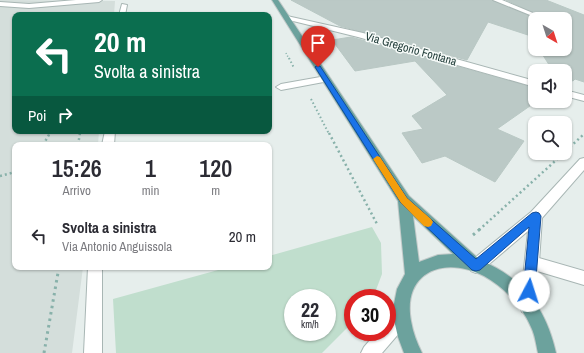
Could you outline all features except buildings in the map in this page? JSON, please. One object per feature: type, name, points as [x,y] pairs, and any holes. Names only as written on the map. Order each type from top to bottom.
[{"type":"main road","points":[[275,0],[404,200],[476,266]]},
{"type":"main road","points":[[404,200],[413,275]]},
{"type":"main road","points":[[413,353],[406,340],[401,318],[401,301],[405,287],[413,275],[425,266],[440,262],[457,261],[476,266],[495,275],[512,289],[528,306],[539,324],[546,344],[547,353]]},
{"type":"street","points":[[0,4],[29,6],[98,0]]},
{"type":"street","points":[[496,0],[528,12]]},
{"type":"street","points":[[123,12],[124,5]]},
{"type":"street","name":"Via Gregorio Fontana","points":[[287,18],[360,35],[528,82]]},
{"type":"street","points":[[281,87],[326,79]]},
{"type":"street","points":[[572,94],[584,98]]},
{"type":"street","points":[[476,266],[536,216],[584,162]]},
{"type":"street","points":[[528,306],[536,216]]},
{"type":"street","points":[[532,263],[584,278]]},
{"type":"street","points":[[93,353],[95,270]]},
{"type":"street","points":[[370,353],[401,318]]},
{"type":"path","points":[[284,49],[377,224]]},
{"type":"path","points":[[572,145],[584,134]]},
{"type":"path","points":[[491,218],[517,197],[556,160]]},
{"type":"path","points":[[0,176],[12,173]]},
{"type":"path","points":[[44,353],[58,270]]},
{"type":"shaded area","points":[[0,0],[115,1],[114,12],[12,12],[12,134],[99,134],[98,142],[12,142],[12,270],[83,270],[72,353],[0,353]]},
{"type":"green space","points":[[372,227],[381,243],[382,274],[376,289],[344,289],[344,331],[336,339],[336,289],[284,289],[284,341],[334,341],[322,353],[116,353],[113,299],[218,270],[272,270],[272,255]]},
{"type":"slow traffic","points":[[377,159],[404,200],[428,222]]},
{"type":"route","points":[[318,67],[404,200],[476,266],[536,216],[529,291]]}]
